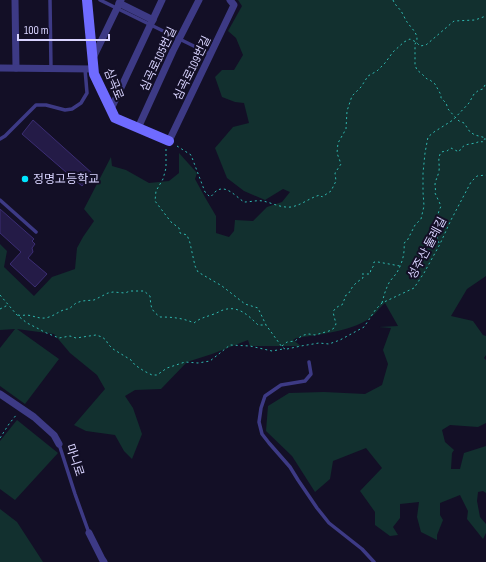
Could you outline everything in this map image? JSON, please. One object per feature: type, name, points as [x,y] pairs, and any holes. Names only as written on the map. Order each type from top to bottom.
[{"type":"street","points":[[15,0],[16,68]]},
{"type":"street","name":"심곡로","points":[[88,0],[93,58],[90,69],[94,74],[115,118],[169,141]]},
{"type":"street","points":[[111,109],[162,0]]},
{"type":"street","name":"심곡로105번길","points":[[138,128],[179,39],[199,0]]},
{"type":"street","name":"심곡로109번길","points":[[169,141],[210,54],[232,2]]},
{"type":"street","points":[[93,58],[119,4],[151,22]]},
{"type":"street","points":[[0,68],[90,69]]},
{"type":"street","name":"마니로","points":[[0,394],[34,417],[54,435],[59,444]]},
{"type":"street","points":[[90,533],[104,562]]},
{"type":"lane","points":[[50,0],[51,68]]},
{"type":"lane","points":[[100,0],[119,4]]},
{"type":"lane","points":[[151,22],[179,39],[210,54]]},
{"type":"lane","points":[[0,139],[6,136],[36,105],[46,105],[65,110],[72,109],[81,103],[87,93],[90,69]]},
{"type":"lane","points":[[0,200],[36,232]]},
{"type":"lane","points":[[309,362],[311,374],[305,381],[281,385],[265,396],[259,422],[262,434],[290,467],[317,508],[330,523],[362,549],[374,562]]},
{"type":"lane","name":"마니로","points":[[59,444],[75,494],[90,533]]},
{"type":"path","points":[[393,0],[394,4],[401,11],[406,21],[414,29],[418,38],[415,44],[415,65],[417,70],[435,84],[448,109],[455,117],[458,118],[459,121],[464,123],[470,132],[486,138],[484,139],[484,142],[480,140],[476,144],[467,144],[460,149],[459,152],[451,148],[447,151],[441,152],[439,156],[439,172],[435,185],[435,193],[441,206],[438,214],[437,230],[437,239],[440,244]]},
{"type":"path","points":[[285,349],[266,325],[258,308],[246,304],[222,286],[198,272],[195,266],[190,243],[186,235],[180,233],[179,228],[171,222],[155,201],[156,191],[163,179],[166,168],[165,150],[169,141],[191,155],[205,192],[210,197],[214,192],[221,189],[227,189],[244,202],[260,200],[290,207],[301,204],[315,197],[322,197],[331,191],[336,182],[335,173],[341,164],[337,154],[338,143],[346,129],[347,111],[352,96],[361,87],[368,76],[377,71],[393,52],[404,42],[410,39],[417,42],[420,46],[426,45],[454,21],[475,20],[486,16]]},
{"type":"path","points":[[382,303],[390,281],[400,266],[405,251],[404,243],[407,241],[415,226],[421,220],[424,206],[424,153],[428,137],[453,120],[469,103],[474,94],[483,89],[486,83]]},
{"type":"path","name":"성주산 둘레길","points":[[0,295],[17,315],[27,323],[44,332],[59,338],[70,336],[76,338],[96,335],[102,337],[113,349],[131,360],[135,365],[144,371],[157,375],[167,368],[185,362],[198,363],[210,361],[230,345],[250,346],[272,352],[319,343],[329,344],[340,340],[364,326],[382,303],[414,288],[440,244],[471,182],[477,176],[486,175]]},
{"type":"path","points":[[282,347],[287,342],[295,341],[304,334],[315,335],[333,329],[336,324],[333,312],[342,305],[345,296],[350,293],[352,287],[363,278],[362,274],[370,274],[374,262],[400,266]]},
{"type":"path","points":[[17,315],[26,315],[41,319],[48,318],[64,309],[69,309],[76,303],[94,300],[108,292],[125,294],[130,291],[144,291],[150,296],[150,305],[154,312],[160,317],[179,318],[188,320],[194,324],[200,318],[225,309],[235,308],[250,316],[258,325],[266,325]]},
{"type":"path","points":[[0,308],[8,304]]},
{"type":"path","points":[[0,438],[21,408]]},
{"type":"green space","points":[[238,0],[486,0],[486,276],[467,289],[451,316],[473,321],[483,335],[486,336],[486,355],[484,358],[486,360],[486,423],[478,427],[450,425],[442,430],[445,442],[454,450],[452,453],[451,469],[460,469],[464,453],[486,446],[486,493],[483,491],[478,492],[477,501],[480,517],[486,524],[486,533],[483,539],[467,519],[468,511],[460,495],[440,503],[440,515],[443,520],[437,535],[437,540],[421,532],[417,517],[419,502],[400,504],[400,518],[393,527],[398,535],[390,536],[375,525],[375,512],[360,491],[382,468],[366,448],[333,461],[330,479],[315,492],[292,456],[266,431],[268,406],[289,393],[324,392],[365,394],[382,385],[388,364],[383,350],[391,328],[379,327],[398,326],[385,303],[372,316],[360,324],[343,330],[296,338],[293,340],[301,346],[250,346],[248,340],[187,362],[161,389],[135,390],[125,396],[133,408],[142,434],[132,459],[124,451],[115,435],[86,431],[74,425],[105,389],[97,375],[70,353],[54,334],[17,329],[59,359],[25,404],[0,386],[0,348],[15,329],[0,330],[0,244],[7,251],[4,267],[34,296],[52,277],[75,269],[77,248],[94,221],[84,209],[111,157],[112,166],[126,170],[149,183],[169,181],[179,173],[179,153],[197,173],[195,179],[216,216],[216,233],[229,237],[234,231],[235,220],[253,221],[267,207],[282,202],[290,192],[283,189],[265,200],[244,191],[227,178],[215,148],[233,127],[249,123],[244,103],[235,102],[222,97],[215,77],[222,70],[234,70],[243,55],[236,38],[228,31],[242,6]]},
{"type":"green space","points":[[17,420],[58,453],[15,500],[0,489],[0,441]]},
{"type":"green space","points":[[0,509],[17,522],[43,562],[0,562]]},
{"type":"building","points":[[33,120],[93,174],[82,186],[22,134]]},
{"type":"building","points":[[0,209],[34,239],[32,241],[35,244],[32,248],[33,252],[28,258],[47,274],[35,287],[10,264],[21,252],[0,233]]},
{"type":"place","name":"정명고등학교","points":[[25,179]]}]
